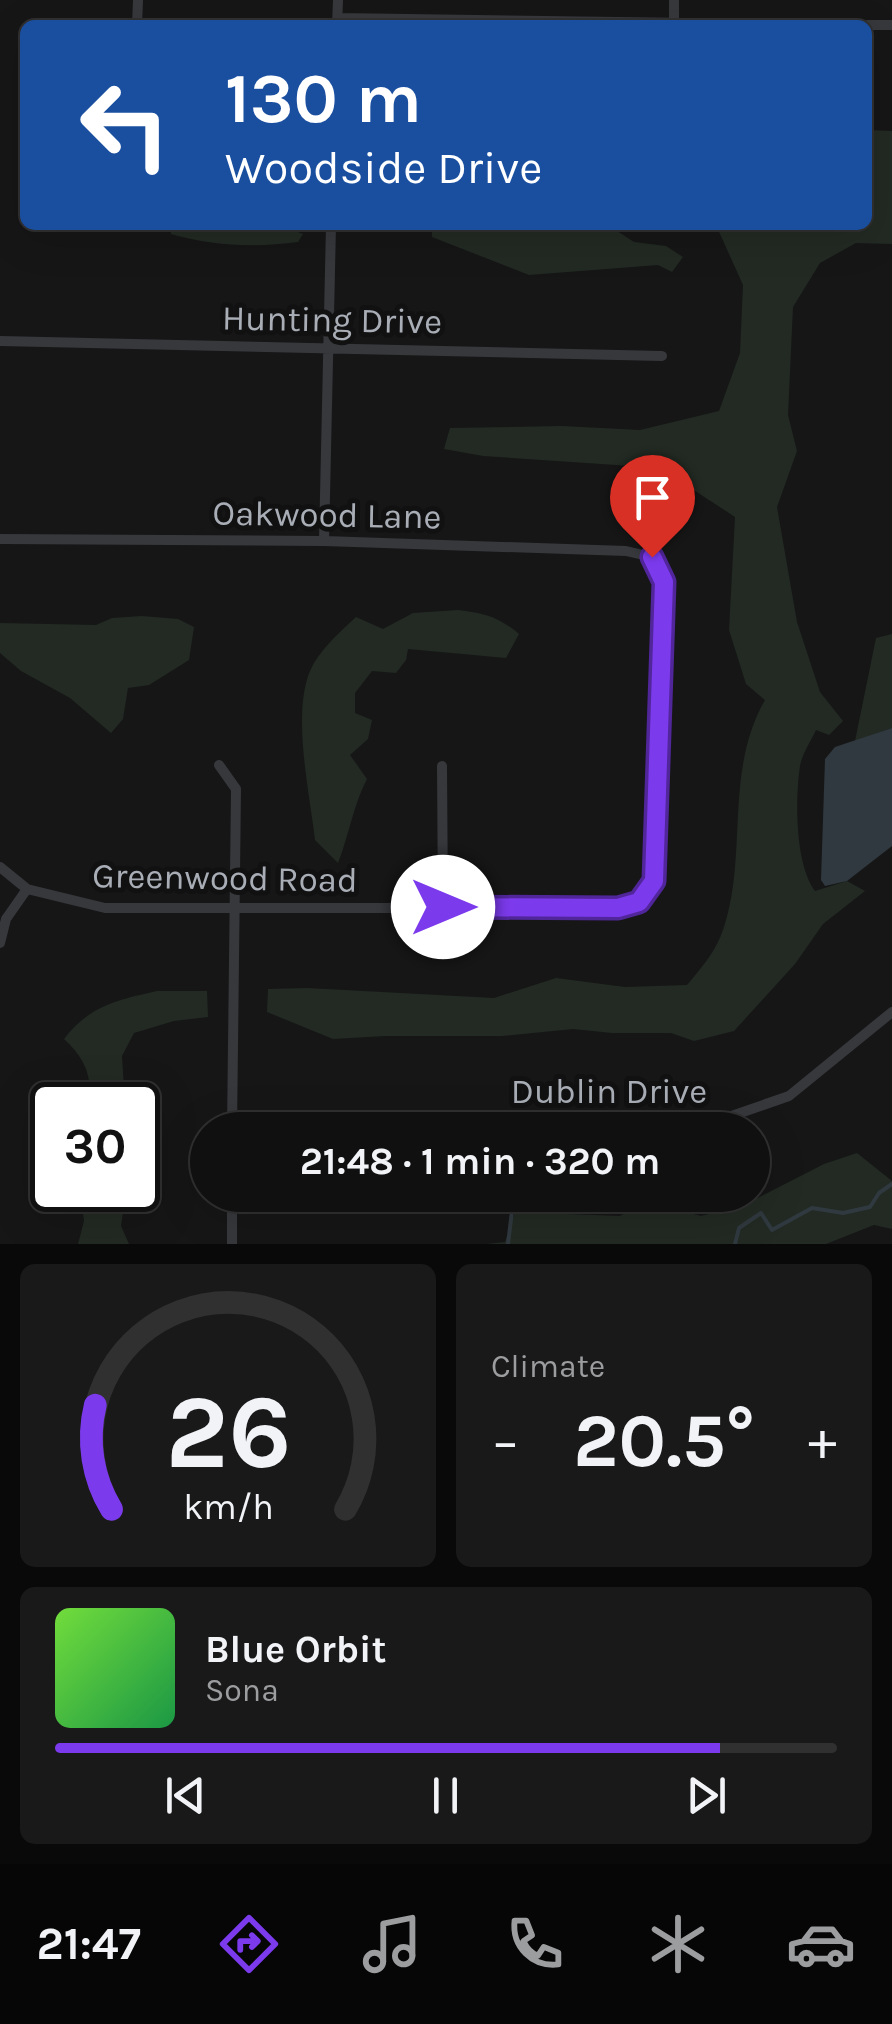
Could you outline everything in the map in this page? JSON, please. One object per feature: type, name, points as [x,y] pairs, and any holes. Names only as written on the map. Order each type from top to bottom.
[{"type":"street","points":[[324,541],[332,230]]},
{"type":"street","name":"Hunting Drive","points":[[0,341],[662,356]]},
{"type":"street","name":"Oakwood Lane","points":[[0,539],[324,541],[626,551],[652,557],[664,582],[654,881],[639,902]]},
{"type":"street","points":[[219,765],[236,789],[232,1112]]},
{"type":"street","points":[[442,766],[443,907]]},
{"type":"street","name":"Greenwood Road","points":[[0,867],[27,889],[105,908],[618,908],[639,902]]},
{"type":"street","points":[[0,944],[6,918],[27,889]]},
{"type":"street","name":"Dublin Drive","points":[[741,1112],[789,1096],[892,1012]]},
{"type":"street","points":[[232,1212],[232,1244]]},
{"type":"shaded area","points":[[872,130],[892,131],[892,244],[856,243],[820,263],[793,307],[788,415],[797,451],[777,507],[797,622],[820,692],[843,721],[829,735],[816,730],[801,761],[797,813],[800,849],[815,891],[847,881],[865,891],[823,924],[795,964],[734,1031],[694,1041],[671,1033],[573,1029],[502,1036],[333,1039],[267,1012],[268,989],[494,998],[556,978],[625,987],[687,985],[709,958],[721,935],[731,899],[740,784],[752,727],[765,700],[746,684],[729,630],[735,517],[683,483],[631,466],[483,456],[444,449],[450,428],[562,426],[640,430],[719,411],[740,353],[743,285],[718,230],[872,230]]},
{"type":"shaded area","points":[[171,230],[293,230],[303,234],[298,242],[234,245],[171,234]]},
{"type":"shaded area","points":[[432,230],[616,230],[634,242],[666,246],[683,257],[672,272],[658,265],[529,275],[432,237]]},
{"type":"shaded area","points":[[458,610],[491,617],[519,634],[506,658],[408,649],[406,660],[396,673],[372,671],[355,693],[355,713],[372,720],[368,739],[350,755],[367,779],[338,863],[315,840],[306,774],[303,702],[314,663],[356,617],[383,629],[413,613]]},
{"type":"shaded area","points":[[112,618],[178,619],[194,627],[189,660],[149,685],[128,688],[123,719],[111,733],[70,698],[21,671],[0,653],[0,623],[96,625]]},
{"type":"shaded area","points":[[892,634],[892,728],[855,741],[876,638]]},
{"type":"shaded area","points":[[892,728],[892,846],[847,881],[825,886],[821,880],[825,759],[835,747]]},
{"type":"shaded area","points":[[157,991],[207,991],[208,1017],[174,1021],[134,1033],[122,1056],[124,1082],[89,1082],[77,1053],[64,1039],[94,1012]]},
{"type":"shaded area","points":[[857,1153],[892,1181],[892,1229],[874,1225],[826,1244],[487,1244],[505,1242],[515,1212],[620,1216],[626,1212],[686,1212],[701,1216],[716,1212],[770,1212],[770,1192],[824,1164]]},
{"type":"shaded area","points":[[83,1212],[123,1212],[121,1226],[129,1244],[78,1244]]},
{"type":"waterway","points":[[735,1244],[739,1228],[761,1213],[772,1230],[812,1208],[843,1213],[870,1207],[879,1193],[892,1184]]},
{"type":"waterway","points":[[508,1244],[512,1212]]},
{"type":"route","points":[[443,907],[618,908],[639,902],[654,881],[664,582],[652,557]]}]
